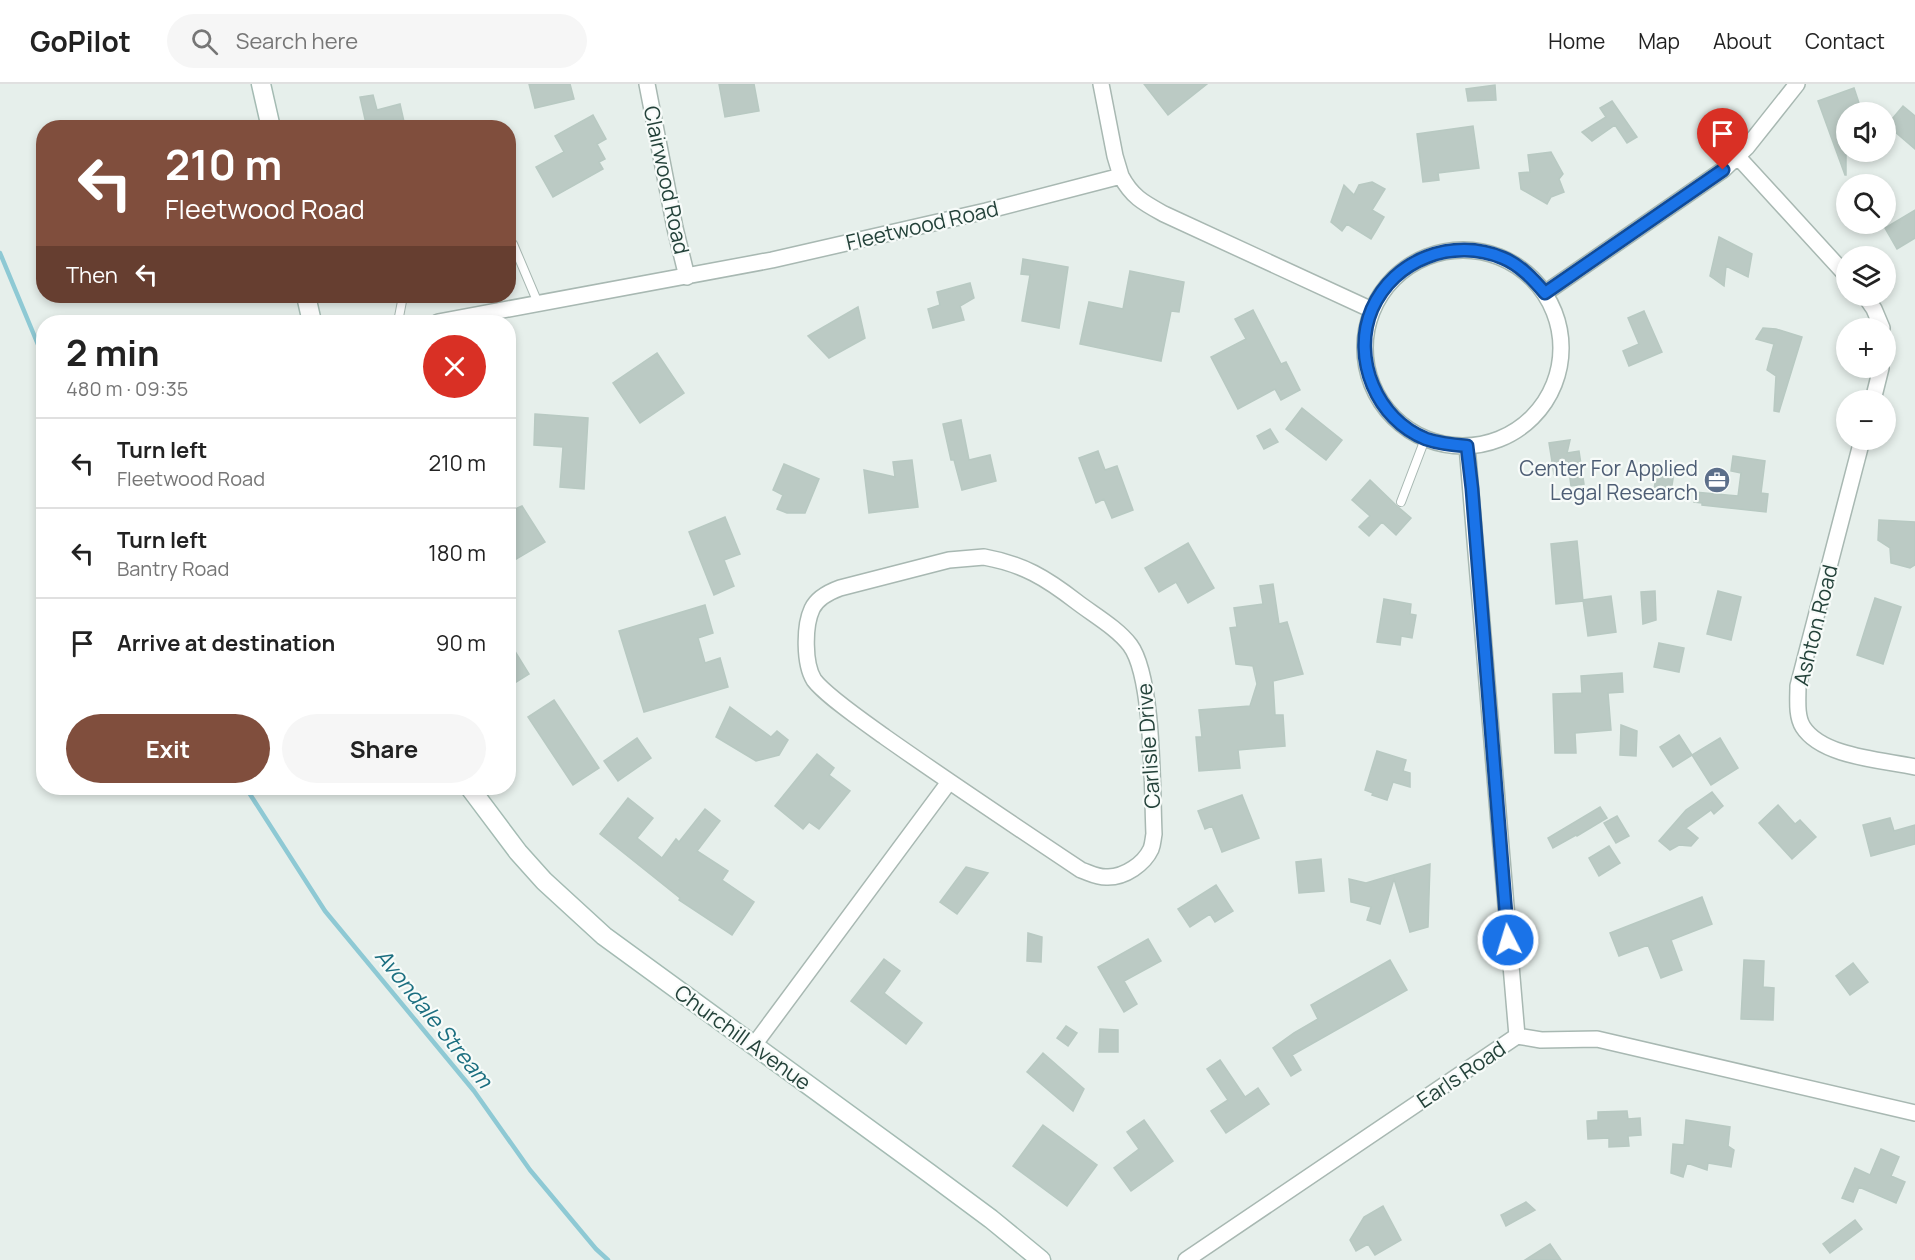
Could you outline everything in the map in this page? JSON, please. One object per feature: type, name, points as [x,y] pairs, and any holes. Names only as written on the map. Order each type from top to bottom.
[{"type":"main road","points":[[261,84],[269,120]]},
{"type":"main road","name":"Churchill Avenue","points":[[475,795],[518,852],[544,881],[604,936],[991,1219],[1041,1260]]},
{"type":"street","name":"Clairwood Road","points":[[647,84],[675,228],[687,277]]},
{"type":"street","points":[[1101,84],[1120,176],[1128,190],[1145,204],[1164,214],[1372,310]]},
{"type":"street","points":[[1545,293],[1723,170],[1738,157],[1797,84]]},
{"type":"street","points":[[1738,157],[1836,264]]},
{"type":"street","name":"Fleetwood Road","points":[[475,315],[772,260],[986,211],[1120,176]]},
{"type":"street","points":[[1453,249],[1480,250],[1505,258],[1527,273],[1545,293],[1557,316],[1562,342],[1560,368],[1551,393],[1536,414],[1516,431],[1493,442],[1467,446],[1446,445],[1425,439],[1406,428],[1390,413],[1377,395],[1369,375],[1365,353],[1366,331],[1372,310],[1385,287],[1404,268],[1427,255],[1453,249]]},
{"type":"street","points":[[1467,446],[1517,1036]]},
{"type":"street","name":"Ashton Road","points":[[1859,450],[1798,686],[1799,715],[1802,726],[1810,735],[1823,745],[1838,752],[1915,766]]},
{"type":"street","name":"Carlisle Drive","points":[[984,557],[1003,560],[1021,566],[1048,580],[1118,633],[1130,645],[1137,657],[1146,698],[1151,763],[1154,834],[1151,848],[1134,868],[1110,877],[1095,876],[1081,870],[949,782],[869,726],[814,680],[808,667],[807,629],[812,609],[819,599],[829,592],[949,560],[984,557]]},
{"type":"street","points":[[754,1045],[949,782]]},
{"type":"street","name":"Earls Road","points":[[1186,1260],[1517,1036],[1541,1040],[1597,1039],[1915,1113]]},
{"type":"lane","points":[[516,251],[538,303]]},
{"type":"lane","points":[[1401,502],[1425,439]]},
{"type":"building","points":[[529,84],[570,84],[574,99],[535,108]]},
{"type":"building","points":[[719,84],[754,84],[759,111],[725,117]]},
{"type":"building","points":[[1144,84],[1207,84],[1168,115]]},
{"type":"building","points":[[1495,85],[1496,100],[1468,101],[1466,89]]},
{"type":"building","points":[[1854,88],[1859,102],[1836,102],[1836,150],[1818,101]]},
{"type":"building","points":[[373,95],[377,110],[400,104],[404,120],[365,120],[360,97]]},
{"type":"building","points":[[1612,101],[1637,137],[1627,143],[1615,125],[1592,141],[1582,132],[1606,117],[1600,108]]},
{"type":"building","points":[[1903,106],[1915,116],[1915,149],[1896,133],[1896,114]]},
{"type":"building","points":[[593,115],[606,139],[597,144],[605,159],[599,162],[603,169],[553,197],[536,167],[564,152],[555,136]]},
{"type":"building","points":[[1473,126],[1479,168],[1438,173],[1439,180],[1423,182],[1417,134]]},
{"type":"building","points":[[1551,152],[1563,174],[1559,179],[1564,192],[1551,197],[1547,204],[1521,189],[1519,173],[1530,172],[1528,155]]},
{"type":"building","points":[[1840,162],[1846,162],[1845,174]]},
{"type":"building","points":[[1372,182],[1385,189],[1372,210],[1384,217],[1371,239],[1347,224],[1342,231],[1331,222],[1344,185],[1354,195],[1359,185]]},
{"type":"building","points":[[1915,210],[1915,238],[1897,249],[1888,234],[1896,234],[1896,221]]},
{"type":"building","points":[[1719,237],[1752,254],[1748,277],[1726,266],[1724,286],[1710,276]]},
{"type":"building","points":[[1023,259],[1068,267],[1059,328],[1022,321],[1030,275],[1021,274]]},
{"type":"building","points":[[1130,271],[1184,282],[1179,312],[1171,311],[1161,361],[1080,344],[1089,302],[1123,309]]},
{"type":"building","points":[[970,283],[974,298],[960,306],[964,320],[933,328],[928,309],[940,305],[937,292]]},
{"type":"building","points":[[858,307],[865,338],[829,358],[808,336]]},
{"type":"building","points":[[1253,310],[1281,364],[1286,362],[1300,390],[1281,400],[1275,389],[1238,409],[1211,357],[1246,339],[1235,319]]},
{"type":"building","points":[[1644,311],[1662,352],[1629,366],[1623,351],[1639,344],[1628,318]]},
{"type":"building","points":[[1763,328],[1776,329],[1802,337],[1779,412],[1774,411],[1776,376],[1767,370],[1774,344],[1756,339]]},
{"type":"building","points":[[657,353],[684,393],[640,423],[613,383]]},
{"type":"building","points":[[1302,408],[1342,440],[1326,460],[1286,429]]},
{"type":"building","points":[[535,414],[588,418],[584,489],[560,487],[563,447],[534,445]]},
{"type":"building","points":[[961,420],[969,460],[990,455],[996,481],[962,490],[954,460],[951,460],[943,424]]},
{"type":"building","points":[[1270,429],[1278,442],[1264,449],[1257,436]]},
{"type":"building","points":[[1570,440],[1567,453],[1579,451],[1584,484],[1571,486],[1569,471],[1554,474],[1549,443]]},
{"type":"building","points":[[1098,451],[1105,470],[1117,466],[1133,510],[1112,518],[1104,499],[1096,503],[1079,458]]},
{"type":"building","points":[[1733,456],[1765,461],[1761,493],[1768,494],[1766,512],[1702,505],[1702,503],[1694,502],[1695,492],[1738,496],[1741,473],[1731,471]]},
{"type":"building","points":[[912,460],[918,507],[869,513],[864,470],[895,477],[893,462]]},
{"type":"building","points":[[784,464],[819,479],[805,513],[787,513],[777,509],[783,495],[773,490]]},
{"type":"building","points":[[1657,469],[1674,472],[1671,492],[1654,490]]},
{"type":"building","points":[[1370,480],[1411,518],[1396,535],[1382,522],[1369,536],[1359,527],[1370,516],[1352,500]]},
{"type":"building","points":[[522,506],[545,542],[516,559],[516,509]]},
{"type":"building","points":[[725,517],[740,554],[724,560],[734,586],[714,595],[689,532]]},
{"type":"building","points":[[1879,520],[1915,522],[1915,565],[1910,568],[1891,563],[1890,548],[1878,540]]},
{"type":"building","points":[[1577,541],[1583,601],[1556,604],[1551,544]]},
{"type":"building","points":[[1188,543],[1214,588],[1188,603],[1176,582],[1159,592],[1145,568]]},
{"type":"building","points":[[1273,584],[1279,624],[1287,622],[1303,674],[1273,681],[1275,715],[1283,715],[1285,746],[1238,750],[1240,768],[1199,771],[1196,737],[1202,737],[1199,710],[1250,706],[1257,684],[1253,666],[1236,664],[1230,628],[1237,627],[1234,608],[1263,604],[1260,586]]},
{"type":"building","points":[[1655,591],[1656,620],[1643,624],[1641,592]]},
{"type":"building","points":[[1718,591],[1741,597],[1731,640],[1707,634]]},
{"type":"building","points":[[1611,596],[1616,632],[1588,636],[1583,600]]},
{"type":"building","points":[[1875,598],[1901,607],[1883,664],[1857,655]]},
{"type":"building","points":[[1384,599],[1411,604],[1410,614],[1416,615],[1412,638],[1401,636],[1400,645],[1377,642]]},
{"type":"building","points":[[705,605],[713,633],[698,638],[705,663],[720,658],[728,687],[644,712],[619,631]]},
{"type":"building","points":[[1659,643],[1684,648],[1679,672],[1654,667]]},
{"type":"building","points":[[516,653],[529,674],[516,682]]},
{"type":"building","points":[[1622,673],[1623,692],[1608,693],[1611,730],[1575,733],[1576,753],[1555,753],[1553,694],[1582,693],[1581,676]]},
{"type":"building","points":[[554,700],[599,768],[573,785],[528,717]]},
{"type":"building","points":[[730,707],[771,737],[777,731],[788,740],[779,755],[756,761],[716,737]]},
{"type":"building","points":[[1621,725],[1637,731],[1636,756],[1620,755]]},
{"type":"building","points":[[1679,735],[1692,755],[1673,767],[1660,747]]},
{"type":"building","points":[[637,738],[651,758],[618,781],[604,761]]},
{"type":"building","points":[[1720,738],[1738,768],[1711,785],[1692,755]]},
{"type":"building","points":[[1377,751],[1406,760],[1403,771],[1410,773],[1410,787],[1393,782],[1387,800],[1365,790]]},
{"type":"building","points":[[817,754],[834,768],[829,775],[850,791],[819,829],[809,822],[803,829],[775,806]]},
{"type":"building","points":[[1712,792],[1723,806],[1714,814],[1711,810],[1686,828],[1698,838],[1691,846],[1679,845],[1670,850],[1659,841],[1686,810]]},
{"type":"building","points":[[1242,795],[1259,838],[1222,852],[1212,826],[1205,829],[1198,811]]},
{"type":"building","points":[[628,798],[653,818],[637,838],[662,858],[676,839],[679,842],[705,809],[720,821],[697,851],[728,871],[722,880],[754,902],[732,935],[679,900],[680,898],[600,834]]},
{"type":"building","points":[[1778,805],[1795,824],[1800,820],[1816,837],[1792,859],[1759,823]]},
{"type":"building","points":[[1600,807],[1607,818],[1553,848],[1548,838]]},
{"type":"building","points":[[1617,816],[1629,836],[1616,843],[1604,823]]},
{"type":"building","points":[[1890,818],[1894,831],[1915,825],[1915,844],[1871,856],[1863,825]]},
{"type":"building","points":[[1609,846],[1620,863],[1599,876],[1589,858]]},
{"type":"building","points":[[1321,859],[1324,891],[1299,893],[1296,862]]},
{"type":"building","points":[[1430,864],[1428,927],[1410,932],[1394,879],[1380,924],[1367,920],[1371,907],[1351,902],[1349,879],[1366,883]]},
{"type":"building","points":[[966,867],[988,873],[957,914],[940,902]]},
{"type":"building","points":[[1216,885],[1233,911],[1215,922],[1210,914],[1190,927],[1178,909]]},
{"type":"building","points":[[1702,897],[1712,924],[1671,940],[1682,970],[1661,978],[1648,945],[1619,956],[1610,933]]},
{"type":"building","points":[[1028,933],[1042,937],[1041,962],[1027,961]]},
{"type":"building","points":[[1148,939],[1161,961],[1124,981],[1137,1004],[1124,1012],[1098,967]]},
{"type":"building","points":[[884,959],[900,971],[884,993],[922,1023],[906,1044],[851,1001]]},
{"type":"building","points":[[1390,960],[1407,990],[1292,1055],[1301,1070],[1291,1076],[1273,1048],[1318,1019],[1311,1005]]},
{"type":"building","points":[[1744,960],[1764,961],[1763,987],[1774,988],[1773,1020],[1741,1019]]},
{"type":"building","points":[[1853,963],[1868,982],[1850,995],[1836,976]]},
{"type":"building","points":[[1066,1026],[1077,1033],[1068,1046],[1057,1038]]},
{"type":"building","points":[[1100,1029],[1118,1030],[1118,1052],[1099,1052]]},
{"type":"building","points":[[1043,1053],[1084,1089],[1073,1111],[1027,1072]]},
{"type":"building","points":[[1220,1060],[1245,1097],[1258,1088],[1269,1104],[1226,1133],[1211,1111],[1228,1100],[1207,1069]]},
{"type":"building","points":[[1627,1111],[1628,1119],[1640,1118],[1641,1135],[1628,1136],[1629,1146],[1609,1147],[1609,1138],[1588,1139],[1587,1121],[1598,1120],[1598,1112]]},
{"type":"building","points":[[1144,1120],[1173,1161],[1131,1191],[1114,1168],[1139,1149],[1127,1132]]},
{"type":"building","points":[[1686,1120],[1730,1127],[1728,1146],[1734,1150],[1731,1167],[1708,1163],[1707,1170],[1687,1163],[1683,1177],[1671,1173],[1673,1144],[1684,1145]]},
{"type":"building","points":[[1043,1125],[1097,1165],[1067,1206],[1013,1166]]},
{"type":"building","points":[[1881,1149],[1899,1157],[1891,1176],[1905,1182],[1896,1203],[1859,1187],[1853,1202],[1842,1198],[1855,1168],[1870,1175]]},
{"type":"building","points":[[1526,1202],[1535,1210],[1506,1226],[1501,1215]]},
{"type":"building","points":[[1383,1206],[1401,1240],[1375,1255],[1368,1244],[1356,1251],[1350,1240],[1364,1217]]},
{"type":"building","points":[[1855,1220],[1862,1229],[1830,1253],[1823,1244]]},
{"type":"building","points":[[1550,1244],[1561,1260],[1525,1260]]},
{"type":"waterway","name":"Avondale Stream","points":[[0,253],[36,340]]},
{"type":"waterway","name":"Avondale Stream","points":[[250,795],[325,911],[474,1091],[530,1170],[596,1249],[608,1260]]},
{"type":"place","name":"Center For Applied Legal Research","points":[[1717,480]]},
{"type":"route","points":[[1508,940],[1467,446],[1446,445],[1425,439],[1406,428],[1390,413],[1377,395],[1369,375],[1365,353],[1366,331],[1372,310],[1385,287],[1404,268],[1427,255],[1453,249],[1480,250],[1505,258],[1527,273],[1545,293],[1723,170]]}]
